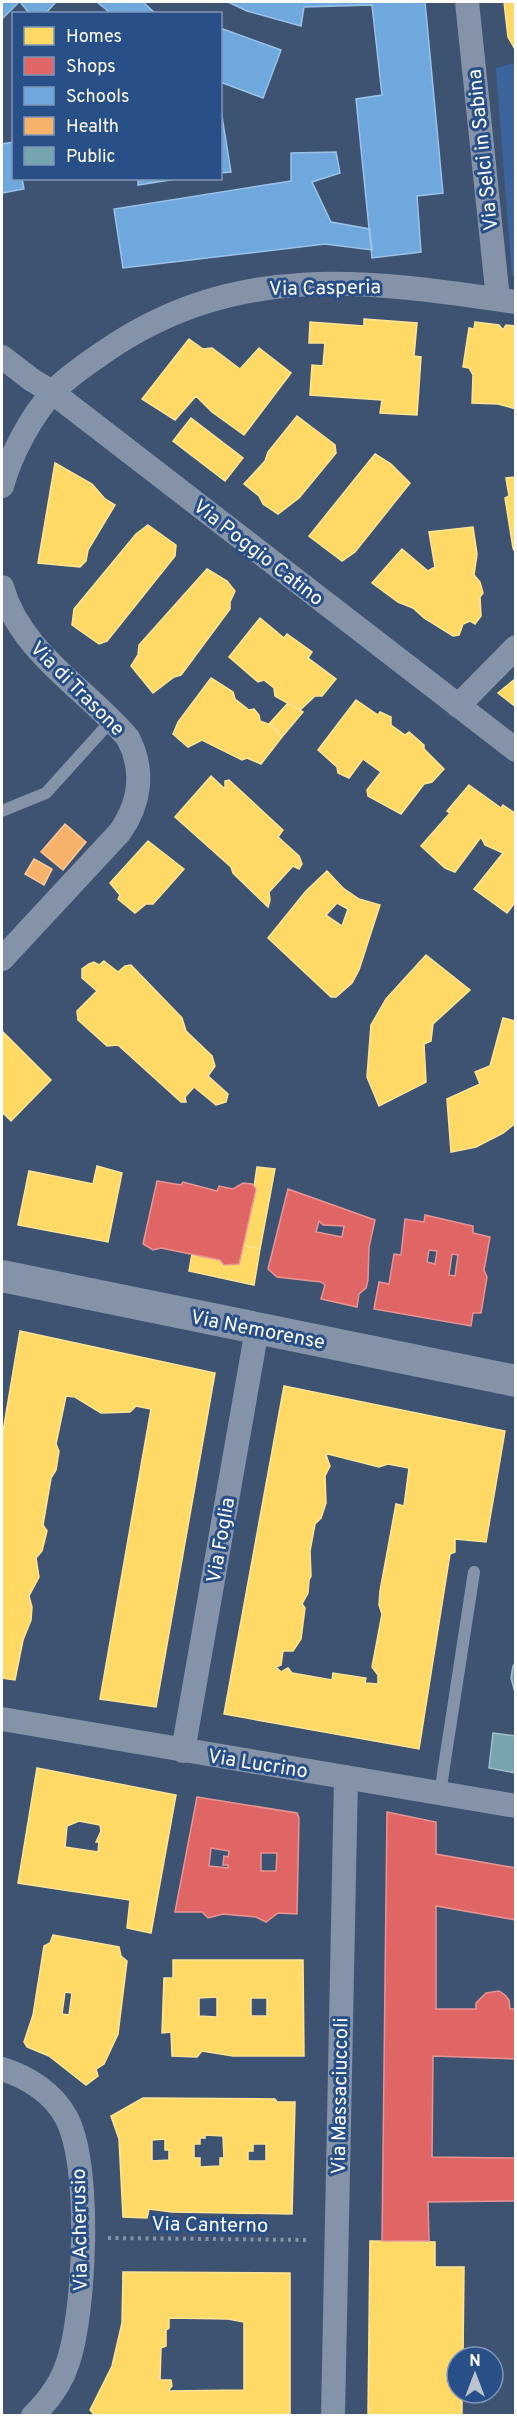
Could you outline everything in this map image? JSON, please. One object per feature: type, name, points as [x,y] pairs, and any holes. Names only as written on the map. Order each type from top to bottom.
[{"type":"street","name":"Via Selci in Sabina","points":[[467,2],[507,300]]},
{"type":"street","name":"Via Casperia","points":[[52,392],[96,357],[145,327],[185,309],[252,289],[301,284],[355,283],[507,300]]},
{"type":"street","name":"Via Poggio Catino","points":[[2,357],[52,392],[516,750]]},
{"type":"street","points":[[2,486],[21,441],[52,392]]},
{"type":"street","name":"Via di Trasone","points":[[2,587],[13,613],[30,640],[128,738],[137,758],[139,787],[133,810],[120,832],[2,959]]},
{"type":"street","points":[[458,706],[516,647]]},
{"type":"street","name":"Via Nemorense","points":[[2,1276],[516,1381]]},
{"type":"street","name":"Via Foglia","points":[[183,1751],[257,1329]]},
{"type":"street","name":"Via Lucrino","points":[[2,1719],[516,1806]]},
{"type":"street","name":"Via Massaciuccoli","points":[[333,2415],[346,1777]]},
{"type":"street","name":"Via Acherusio","points":[[2,2069],[42,2089],[58,2104],[67,2118],[74,2139],[80,2171],[83,2238],[81,2290],[72,2351],[55,2390],[33,2415]]},
{"type":"lane","points":[[2,811],[46,793],[111,721]]},
{"type":"lane","points":[[440,1792],[474,1572]]},
{"type":"path","name":"Via Canterno","points":[[83,2238],[337,2241]]},
{"type":"shaded area","points":[[516,63],[515,276],[512,276],[496,68]]},
{"type":"building: Homes","points":[[504,2],[516,2],[516,51],[508,37]]},
{"type":"building: Homes","points":[[364,319],[417,323],[414,356],[421,357],[417,415],[380,413],[382,400],[310,395],[312,365],[323,366],[325,343],[309,343],[310,322],[364,326]]},
{"type":"building: Homes","points":[[475,322],[499,325],[503,330],[506,325],[516,326],[516,409],[498,404],[472,403],[473,375],[469,368],[463,367],[469,328],[474,329]]},
{"type":"building: Homes","points":[[189,339],[203,349],[212,348],[240,369],[259,348],[291,373],[244,435],[212,412],[196,396],[175,420],[142,399]]},
{"type":"building: Homes","points":[[297,416],[335,445],[336,453],[299,498],[278,514],[263,504],[259,496],[244,484],[265,461],[268,452]]},
{"type":"building: Homes","points":[[191,418],[243,458],[225,481],[173,441]]},
{"type":"building: Homes","points":[[375,454],[391,464],[410,483],[355,552],[342,561],[309,536]]},
{"type":"building: Homes","points":[[55,463],[92,484],[105,499],[115,505],[88,550],[86,561],[80,567],[38,563]]},
{"type":"building: Homes","points":[[516,477],[516,554],[505,498],[509,496],[506,478]]},
{"type":"building: Homes","points":[[148,525],[176,545],[175,556],[107,641],[99,644],[72,625],[74,609],[136,534]]},
{"type":"building: Homes","points":[[473,527],[477,554],[474,575],[480,582],[483,593],[480,597],[481,616],[475,624],[470,621],[463,624],[459,635],[453,636],[372,583],[402,549],[428,571],[435,567],[429,532]]},
{"type":"building: Homes","points":[[207,569],[227,581],[235,591],[230,602],[230,609],[181,675],[174,677],[153,693],[131,666],[138,655],[139,645]]},
{"type":"building: Homes","points":[[260,618],[284,638],[287,634],[312,652],[308,658],[336,679],[322,696],[315,696],[300,710],[275,696],[274,688],[264,680],[258,682],[229,657]]},
{"type":"building: Homes","points":[[211,678],[233,692],[235,699],[249,710],[254,709],[260,721],[273,726],[282,737],[261,764],[247,758],[242,760],[202,740],[188,747],[173,734],[178,722]]},
{"type":"building: Homes","points":[[516,679],[516,707],[498,693]]},
{"type":"building: Homes","points":[[356,700],[378,715],[380,712],[391,717],[391,725],[405,735],[409,732],[424,745],[424,749],[444,769],[432,782],[424,784],[401,814],[368,796],[367,790],[381,772],[363,759],[349,778],[338,773],[337,767],[318,750]]},
{"type":"building: Homes","points":[[288,703],[303,712],[282,737],[269,724]]},
{"type":"building: Homes","points":[[211,776],[225,789],[225,781],[229,780],[283,830],[278,837],[299,856],[302,864],[299,869],[293,866],[269,892],[268,907],[233,873],[231,867],[175,817]]},
{"type":"building: Homes","points":[[469,785],[501,808],[503,805],[516,814],[516,901],[507,913],[474,889],[503,853],[485,845],[481,837],[455,872],[445,868],[421,846],[450,813],[447,811]]},
{"type":"building: Homes","points":[[148,841],[184,869],[153,904],[146,904],[135,913],[118,899],[120,895],[110,883]]},
{"type":"building: Homes","points":[[327,871],[343,888],[359,899],[380,905],[359,970],[352,983],[336,997],[331,997],[268,938],[306,891]],"holes":[[[337,903],[348,909],[342,926],[326,915]]]},
{"type":"building: Homes","points":[[426,955],[470,990],[433,1024],[431,1041],[424,1044],[426,1082],[379,1106],[367,1077],[371,1025],[386,999]]},
{"type":"building: Homes","points":[[104,961],[118,972],[125,966],[131,965],[182,1018],[186,1031],[212,1056],[215,1066],[208,1076],[228,1094],[226,1102],[216,1105],[194,1087],[185,1097],[186,1102],[181,1102],[118,1045],[107,1046],[78,1020],[77,1011],[97,991],[82,978],[82,969],[94,962],[99,965]]},
{"type":"building: Homes","points":[[503,1018],[516,1021],[516,1123],[503,1133],[476,1147],[451,1152],[447,1099],[480,1084],[475,1072],[490,1066]]},
{"type":"building: Homes","points":[[2,1031],[51,1080],[11,1121],[2,1112]]},
{"type":"building: Homes","points":[[97,1166],[122,1173],[108,1242],[18,1225],[29,1171],[93,1184]]},
{"type":"building: Homes","points":[[257,1167],[275,1169],[260,1249],[243,1245],[256,1189],[254,1187]]},
{"type":"building: Homes","points":[[243,1245],[260,1249],[254,1285],[189,1271],[192,1254],[220,1260],[224,1265],[239,1264]]},
{"type":"building: Homes","points":[[20,1331],[215,1373],[156,1707],[100,1699],[151,1409],[136,1406],[130,1412],[101,1413],[75,1397],[66,1396],[56,1444],[59,1451],[56,1470],[51,1478],[43,1525],[47,1531],[42,1551],[36,1558],[39,1577],[29,1596],[32,1607],[31,1620],[23,1640],[15,1680],[2,1678],[2,1437]]},
{"type":"building: Homes","points":[[284,1386],[505,1431],[486,1542],[455,1539],[455,1552],[450,1554],[419,1749],[224,1714]],"holes":[[[326,1455],[379,1467],[388,1464],[409,1468],[404,1506],[396,1504],[380,1591],[379,1605],[382,1614],[372,1667],[378,1675],[378,1684],[365,1683],[366,1678],[333,1673],[332,1680],[292,1673],[288,1668],[281,1672],[276,1667],[281,1665],[283,1651],[293,1651],[301,1639],[305,1608],[302,1604],[308,1593],[311,1576],[310,1551],[315,1524],[321,1518],[326,1503],[325,1476],[330,1466]]]},
{"type":"building: Homes","points":[[37,1768],[176,1795],[151,1933],[127,1928],[130,1900],[18,1883]],"holes":[[[79,1821],[100,1825],[101,1831],[96,1842],[99,1842],[98,1852],[65,1847],[67,1826]]]},
{"type":"building: Homes","points":[[53,1935],[119,1947],[121,1956],[127,1961],[118,2034],[104,2064],[96,2069],[98,2076],[86,2085],[49,2056],[27,2047],[24,2042],[33,2015],[44,1946],[50,1943]],"holes":[[[65,1992],[72,1993],[69,2015],[62,2014]]]},
{"type":"building: Homes","points":[[173,1960],[303,1960],[304,2056],[233,2056],[202,2051],[197,2057],[172,2056],[171,2032],[162,2033],[164,1978],[173,1978]],"holes":[[[217,1997],[217,2017],[199,2016],[199,1998]],[[251,1998],[267,1998],[267,2016],[251,2016]]]},
{"type":"building: Homes","points":[[143,2098],[275,2099],[277,2102],[295,2102],[292,2214],[172,2212],[149,2209],[147,2218],[123,2217],[119,2139],[111,2116]],"holes":[[[205,2135],[223,2136],[224,2158],[220,2158],[220,2166],[200,2167],[200,2158],[194,2158],[194,2144],[200,2144],[200,2138],[205,2138]],[[165,2139],[165,2150],[169,2150],[169,2160],[152,2161],[152,2140]],[[253,2144],[266,2144],[266,2161],[248,2161],[248,2151],[253,2151]]]},
{"type":"building: Homes","points":[[370,2241],[435,2242],[435,2267],[464,2267],[463,2345],[445,2345],[445,2405],[462,2405],[462,2416],[368,2416]]},
{"type":"building: Homes","points":[[123,2272],[290,2273],[290,2416],[96,2416],[90,2410],[112,2366],[122,2323]],"holes":[[[169,2318],[228,2319],[244,2322],[244,2390],[168,2391],[172,2386],[171,2380],[160,2380],[161,2348],[166,2346]]]},
{"type":"building: Shops","points":[[157,1181],[181,1185],[183,1182],[217,1191],[219,1186],[233,1189],[243,1183],[252,1184],[256,1189],[239,1264],[224,1265],[220,1260],[161,1248],[153,1250],[143,1244]]},
{"type":"building: Shops","points":[[288,1189],[375,1220],[369,1247],[368,1280],[366,1288],[359,1294],[357,1307],[321,1299],[325,1285],[321,1282],[277,1277],[268,1269]],"holes":[[[319,1221],[323,1225],[344,1226],[342,1237],[316,1232]]]},
{"type":"building: Shops","points":[[425,1215],[473,1226],[473,1233],[490,1237],[484,1270],[487,1277],[481,1313],[473,1313],[471,1326],[374,1309],[379,1282],[389,1284],[394,1254],[401,1255],[405,1219],[424,1222]],"holes":[[[429,1250],[437,1251],[435,1264],[427,1262]],[[452,1254],[458,1255],[455,1276],[449,1275]]]},
{"type":"building: Shops","points":[[197,1797],[297,1813],[299,1818],[297,1914],[278,1913],[266,1922],[256,1917],[223,1914],[208,1918],[202,1912],[175,1912]],"holes":[[[211,1848],[229,1851],[228,1857],[224,1856],[223,1865],[228,1865],[228,1868],[209,1866]],[[261,1853],[277,1853],[276,1871],[261,1871]]]},
{"type":"building: Shops","points":[[387,1812],[436,1822],[436,1854],[516,1868],[516,1920],[436,1906],[436,2009],[476,2009],[476,2003],[486,1993],[499,1991],[509,2000],[510,2009],[516,2009],[516,2059],[433,2056],[432,2157],[516,2158],[516,2201],[428,2202],[429,2241],[382,2241]]},
{"type":"building: Schools","points":[[2,2],[19,2],[2,19]]},
{"type":"building: Schools","points":[[20,2],[56,2],[47,12],[28,12]]},
{"type":"building: Schools","points":[[97,2],[143,2],[154,12],[107,12]]},
{"type":"building: Schools","points":[[228,2],[425,2],[443,193],[417,196],[421,252],[372,258],[356,99],[382,95],[372,5],[304,7],[301,26],[247,11]]},
{"type":"building: Schools","points":[[222,29],[281,50],[263,98],[222,83]]},
{"type":"building: Schools","points":[[222,116],[231,172],[222,173]]},
{"type":"building: Schools","points":[[12,142],[12,180],[22,180],[24,189],[2,193],[2,144]]},
{"type":"building: Schools","points":[[336,152],[340,173],[312,182],[331,222],[370,229],[372,250],[325,244],[123,268],[114,209],[291,181],[291,153]]},
{"type":"building: Schools","points":[[138,180],[170,180],[138,185]]},
{"type":"building: Health","points":[[65,824],[86,842],[63,870],[41,852]]},
{"type":"building: Health","points":[[34,859],[52,869],[44,885],[25,874]]},
{"type":"building: Public","points":[[516,1662],[516,1696],[511,1678]]},
{"type":"building: Public","points":[[493,1733],[516,1736],[516,1773],[489,1768]]}]
